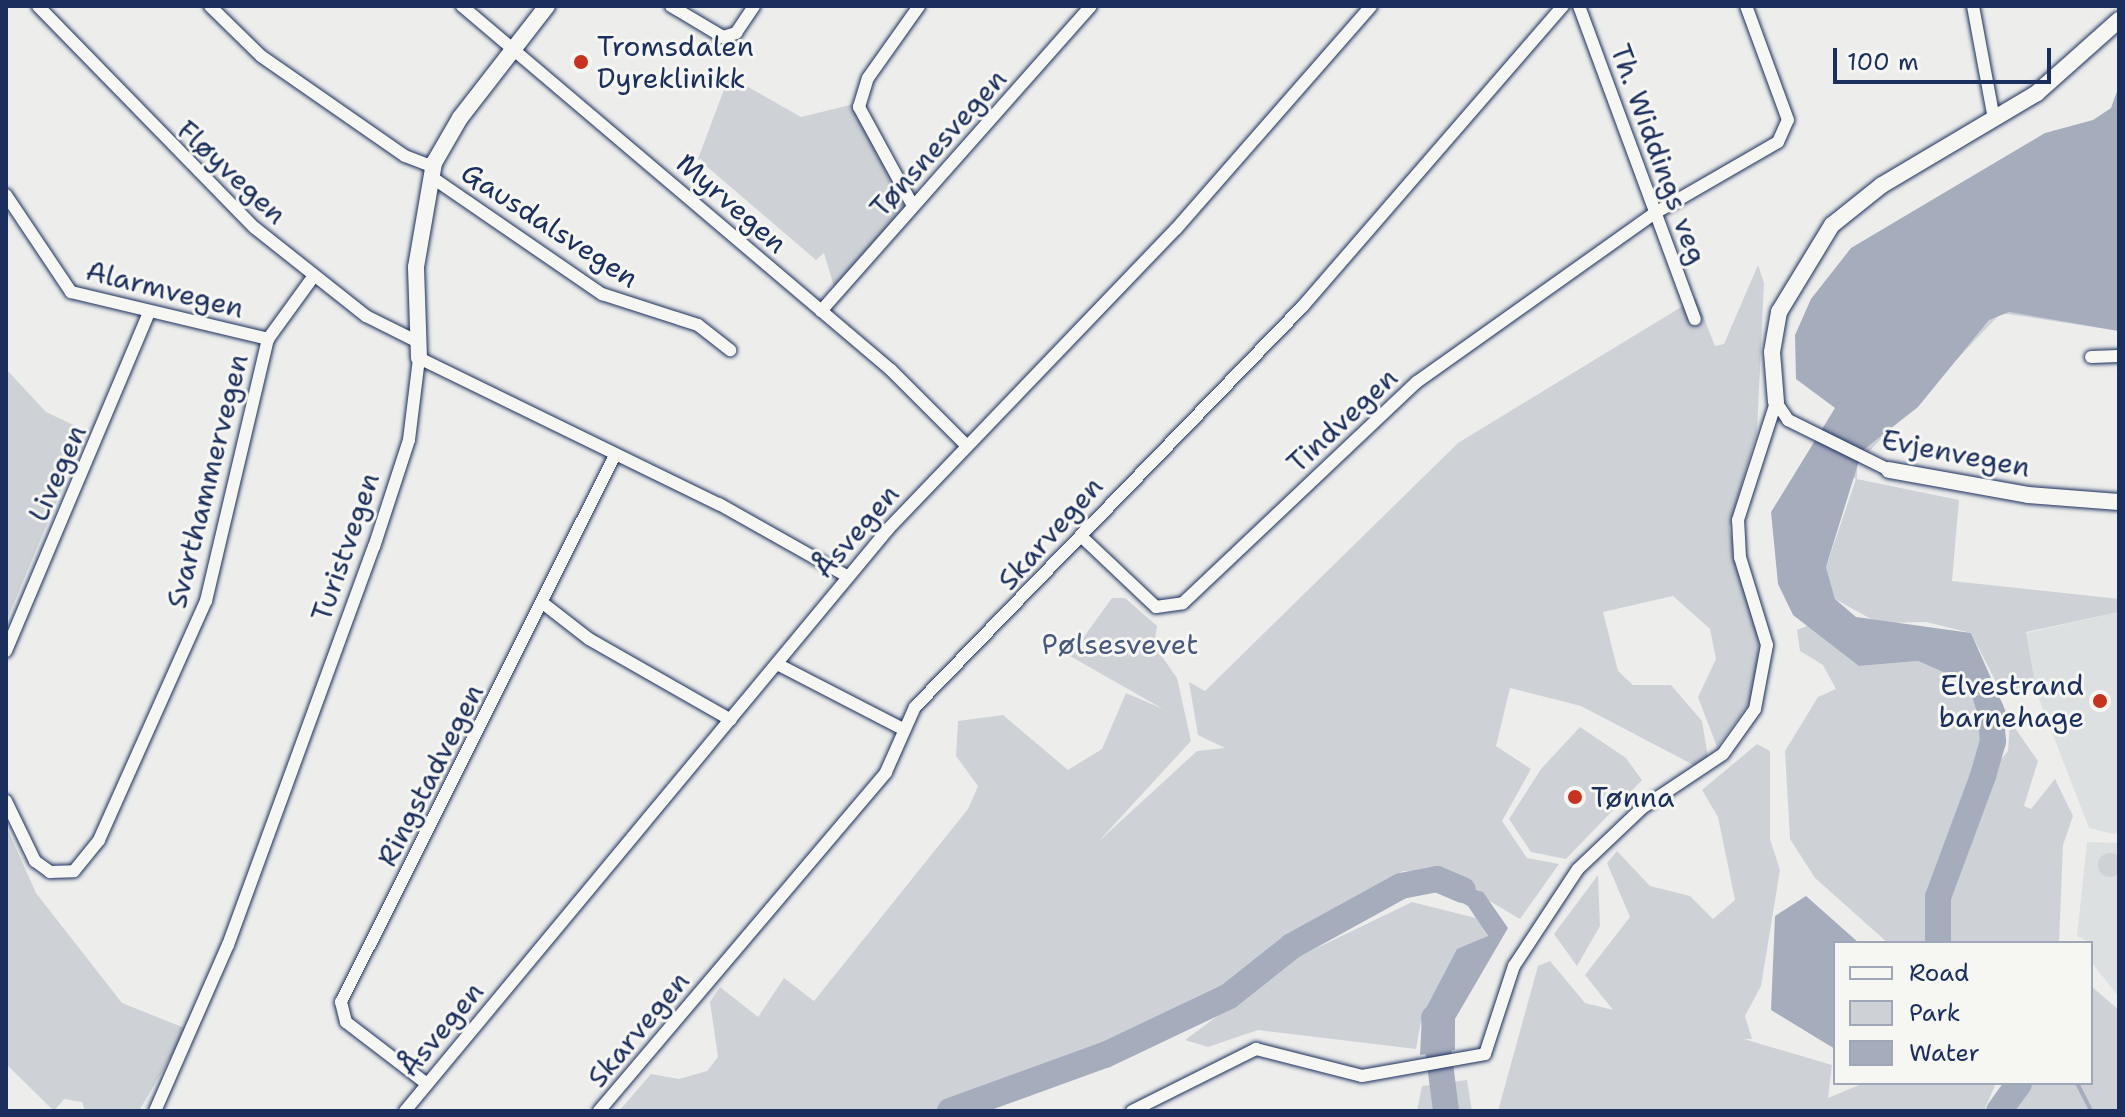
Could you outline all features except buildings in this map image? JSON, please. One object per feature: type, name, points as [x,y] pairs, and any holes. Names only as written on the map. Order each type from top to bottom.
[{"type":"street","name":"Fløyvegen","points":[[38,6],[162,140],[313,277],[385,329],[614,457],[719,504],[847,576]]},
{"type":"street","name":"Gausdalsvegen","points":[[210,6],[261,56],[602,294],[698,325],[730,350]]},
{"type":"street","name":"Myrvegen","points":[[462,6],[821,311],[965,444]]},
{"type":"street","name":"Turistvegen","points":[[155,1111],[228,945],[374,547],[411,432],[418,350],[416,267],[431,172],[460,118],[547,6]]},
{"type":"street","points":[[671,6],[725,37],[754,6]]},
{"type":"street","points":[[913,206],[859,107],[868,78],[919,6]]},
{"type":"street","name":"Tønsnesvegen","points":[[821,311],[1091,6]]},
{"type":"street","name":"Åsvegen","points":[[405,1111],[779,665],[847,576],[965,444],[1176,229],[1371,6]]},
{"type":"street","name":"Skarvegen","points":[[599,1111],[886,772],[901,728],[1303,306],[1563,6]]},
{"type":"street","name":"Th. Widdings veg","points":[[1579,6],[1695,319]]},
{"type":"street","points":[[1655,213],[1785,134],[1785,109],[1746,6]]},
{"type":"street","points":[[1973,6],[1994,119]]},
{"type":"street","points":[[1132,1111],[1256,1049],[1362,1076],[1465,1063],[1489,1049],[1514,966],[1578,869],[1642,808],[1723,754],[1755,709],[1767,645],[1740,557],[1738,520],[1776,402],[1772,352],[1779,312],[1816,245],[1863,197],[2054,80],[2119,20]]},
{"type":"street","name":"Alarmvegen","points":[[6,195],[66,289],[149,313],[268,339]]},
{"type":"street","name":"Tindvegen","points":[[1082,537],[1156,607],[1183,603],[1402,394],[1655,213]]},
{"type":"street","name":"Svarthammervegen","points":[[6,801],[39,865],[71,872],[122,794],[203,609],[268,339],[313,277]]},
{"type":"street","name":"Livegen","points":[[6,651],[149,313]]},
{"type":"street","points":[[2091,357],[2119,356]]},
{"type":"street","name":"Evjenvegen","points":[[1776,402],[1788,420],[1819,439],[1889,470],[2028,495],[2119,502]]},
{"type":"street","name":"Ringstadvegen","points":[[427,1084],[346,1022],[341,1002],[544,604],[614,457]]},
{"type":"street","points":[[544,604],[589,639],[731,720]]},
{"type":"street","points":[[779,665],[901,728]]},
{"type":"shaded area","points":[[2119,612],[2119,833],[2113,834],[2089,828],[2027,668],[2026,633]]},
{"type":"shaded area","points":[[2087,842],[2119,843],[2119,997],[2093,964],[2093,941],[2077,936]]},
{"type":"green space","points":[[729,76],[801,117],[854,104],[905,207],[835,290],[824,253],[816,260],[698,159]]},
{"type":"green space","name":"Pølsesvevet","points":[[1758,265],[1764,283],[1757,431],[1729,528],[1758,627],[1759,666],[1750,702],[1717,747],[1698,697],[1716,659],[1710,629],[1673,596],[1603,612],[1618,671],[1633,685],[1671,685],[1702,721],[1709,763],[1703,770],[1581,706],[1510,688],[1496,746],[1531,769],[1502,821],[1527,858],[1559,864],[1520,919],[1439,871],[1403,871],[1284,937],[1227,985],[1159,1021],[951,1111],[619,1111],[651,1074],[679,1079],[707,1071],[718,1057],[710,1002],[720,987],[758,1017],[784,978],[814,1001],[968,809],[978,786],[956,756],[958,721],[1003,715],[1068,770],[1102,749],[1126,693],[1163,709],[1070,656],[1112,598],[1125,598],[1157,626],[1154,645],[1177,678],[1191,741],[1098,842],[1197,751],[1225,748],[1198,735],[1189,682],[1205,691],[1458,443],[1696,298],[1715,346],[1724,344]]},
{"type":"green space","points":[[1873,269],[2119,331],[2001,313],[1857,464],[1857,479],[1959,500],[1952,581],[2119,599],[2119,612],[2026,632],[2035,684],[2001,692],[1971,633],[1926,622],[1878,623],[1835,599],[1826,567],[1856,479],[1832,465]]},
{"type":"green space","points":[[6,369],[46,412],[86,431],[6,622]]},
{"type":"green space","points":[[1809,625],[1859,666],[1918,661],[1968,683],[1986,743],[1939,879],[1935,941],[1886,941],[1815,878],[1790,839],[1785,751],[1818,697],[1836,689],[1823,665],[1800,651],[1797,630]]},
{"type":"green space","points":[[2010,721],[2038,761],[2024,806],[2031,809],[2055,779],[2073,816],[2063,845],[2059,941],[1940,941],[1941,899],[1955,847],[1985,778],[2008,751]]},
{"type":"green space","name":"Tønna","points":[[1580,727],[1626,758],[1642,780],[1566,859],[1531,852],[1509,819],[1541,769]]},
{"type":"green space","points":[[1757,744],[1770,751],[1770,839],[1780,870],[1761,986],[1745,1016],[1752,1039],[1744,1039],[1832,1065],[1828,1098],[1859,1085],[1995,1085],[1984,1111],[1498,1111],[1538,966],[1550,961],[1585,1003],[1613,1010],[1585,975],[1630,917],[1607,863],[1617,851],[1650,886],[1690,896],[1713,919],[1735,900],[1718,817],[1702,790]]},
{"type":"green space","points":[[6,826],[36,893],[122,1003],[187,1029],[139,1111],[85,1111],[82,1102],[64,1099],[54,1111],[6,1064]]},
{"type":"green space","points":[[2110,853],[2118,857],[2122,865],[2118,873],[2110,877],[2102,873],[2098,865],[2102,857]]},
{"type":"green space","points":[[1598,875],[1600,926],[1577,966],[1554,934]]},
{"type":"green space","points":[[1412,902],[1476,918],[1488,937],[1422,1016],[1416,1049],[1258,1030],[1208,1047],[1185,1040],[1296,958]]},
{"type":"green space","points":[[2093,988],[2119,1010],[2119,1111],[2000,1111],[2019,1085],[2093,1085]]},
{"type":"green space","points":[[1467,1080],[1472,1111],[1417,1111],[1422,1086]]},
{"type":"water","points":[[2119,86],[2119,331],[2009,312],[1989,320],[1918,407],[1862,451],[1826,567],[1835,599],[1856,617],[1971,633],[2010,721],[1986,743],[1968,683],[1918,661],[1859,666],[1793,615],[1778,584],[1771,512],[1835,408],[1796,379],[1795,335],[1811,299],[1851,248],[2045,133],[2093,120],[2111,108]]},
{"type":"water","points":[[1437,879],[1483,892],[1508,928],[1455,1019],[1455,1050],[1420,1055],[1422,1016],[1457,949],[1488,936],[1468,906],[1436,889],[1401,886]]},
{"type":"water","points":[[1806,896],[1857,941],[1833,941],[1833,1048],[1771,1010],[1775,916]]},
{"type":"waterway","points":[[1938,941],[1938,897],[1993,741],[1990,708]]},
{"type":"waterway","points":[[950,1111],[1105,1055],[1229,996],[1292,946],[1401,886],[1437,879],[1463,890]]},
{"type":"waterway","points":[[1434,1018],[1446,1111]]},
{"type":"waterway","points":[[1999,1111],[2018,1085]]},
{"type":"waterway","points":[[2078,1085],[2091,1111]]},
{"type":"place","name":"Tromsdalen Dyreklinikk","points":[[581,62]]},
{"type":"place","name":"Elvestrand barnehage","points":[[2100,701]]},
{"type":"place","name":"Tønna","points":[[1575,797]]}]
